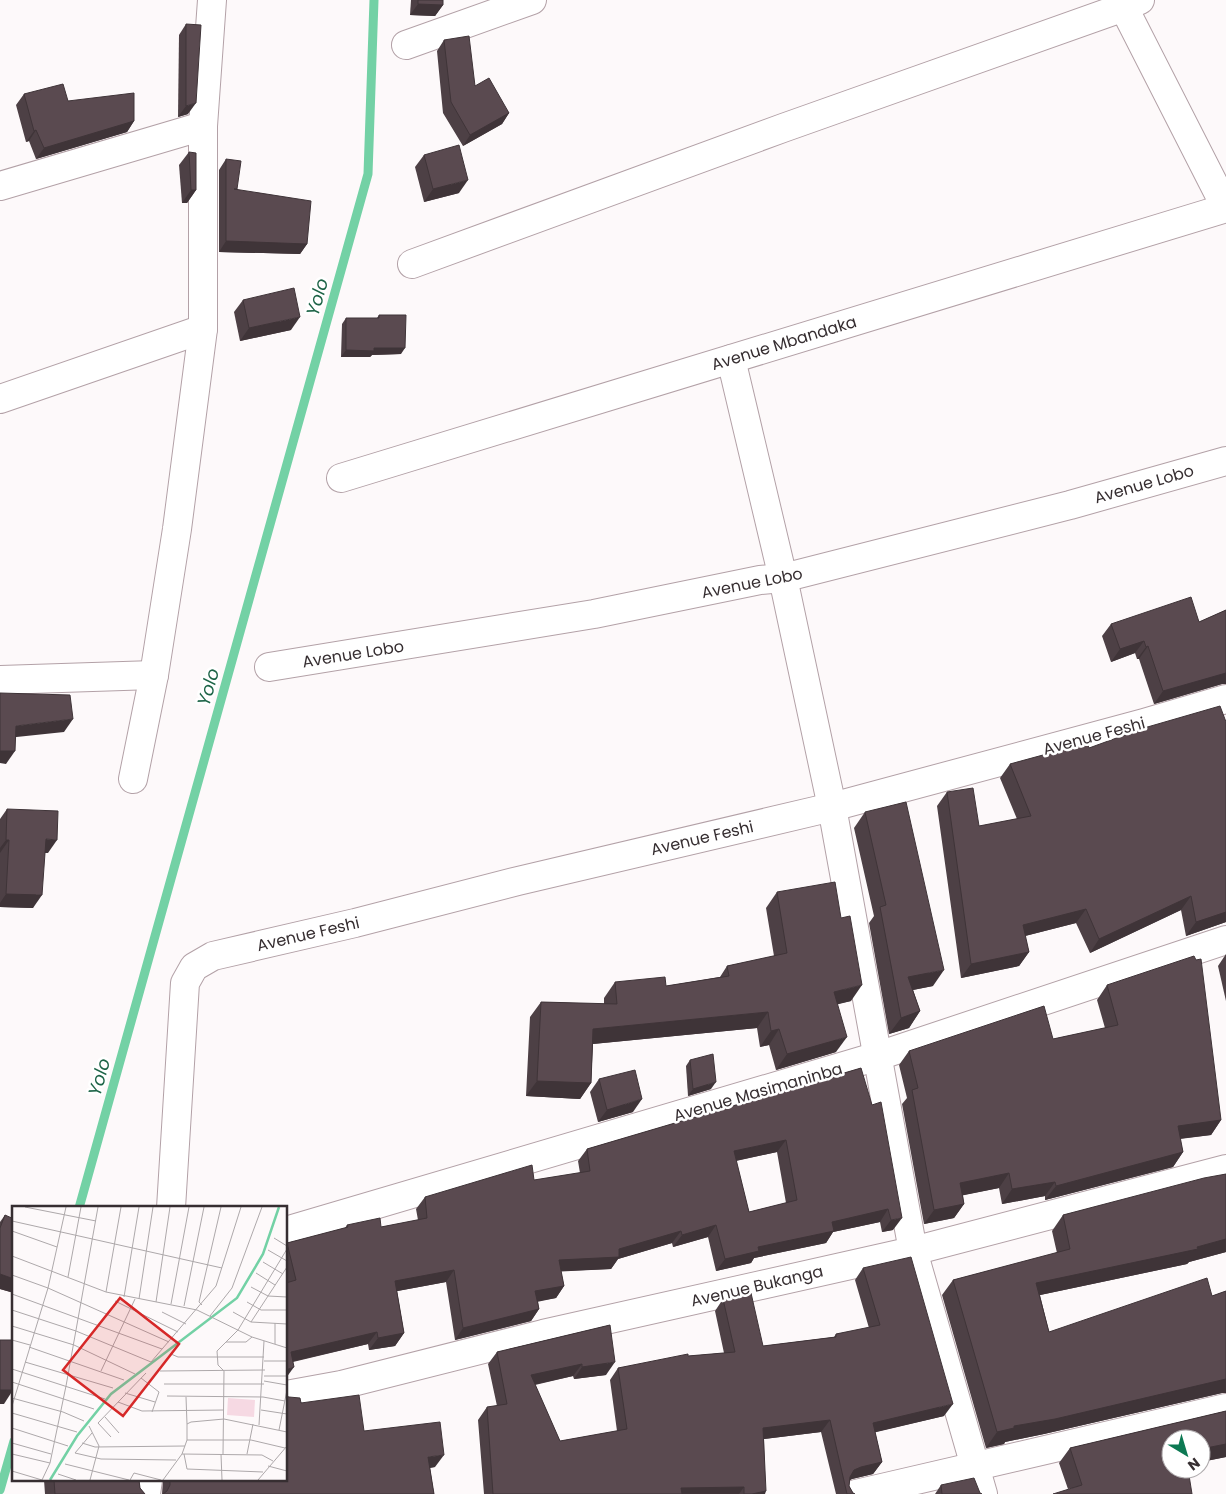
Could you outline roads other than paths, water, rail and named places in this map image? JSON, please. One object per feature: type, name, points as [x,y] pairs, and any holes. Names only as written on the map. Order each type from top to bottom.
[{"type":"street","points":[[133,779],[154,675],[177,529],[203,329],[203,126],[212,0]]},
{"type":"street","points":[[406,46],[532,0]]},
{"type":"street","points":[[412,264],[1128,2],[1226,208]]},
{"type":"street","points":[[0,186],[203,126]]},
{"type":"street","name":"Avenue Mbandaka","points":[[341,478],[1226,208]]},
{"type":"street","points":[[0,399],[203,329]]},
{"type":"street","points":[[731,359],[783,578],[832,807],[913,1251],[983,1494]]},
{"type":"street","name":"Avenue Lobo","points":[[269,667],[594,614],[760,580],[783,578],[1070,505],[1226,461]]},
{"type":"street","points":[[0,680],[154,675]]},
{"type":"street","name":"Avenue Feshi","points":[[171,1206],[185,983],[194,967],[213,956],[355,923],[518,881],[832,807],[1226,699]]},
{"type":"street","name":"Avenue Masimaninba","points":[[288,1230],[878,1056],[1226,940]]},
{"type":"street","name":"Avenue Bukanga","points":[[288,1396],[341,1385],[543,1334],[913,1251],[1226,1170]]},
{"type":"street","points":[[856,1494],[1226,1408]]},
{"type":"waterway","name":"Yolo","points":[[80,1206],[368,174],[374,0]]},
{"type":"waterway","name":"Yolo","points":[[0,1490],[12,1448]]}]
